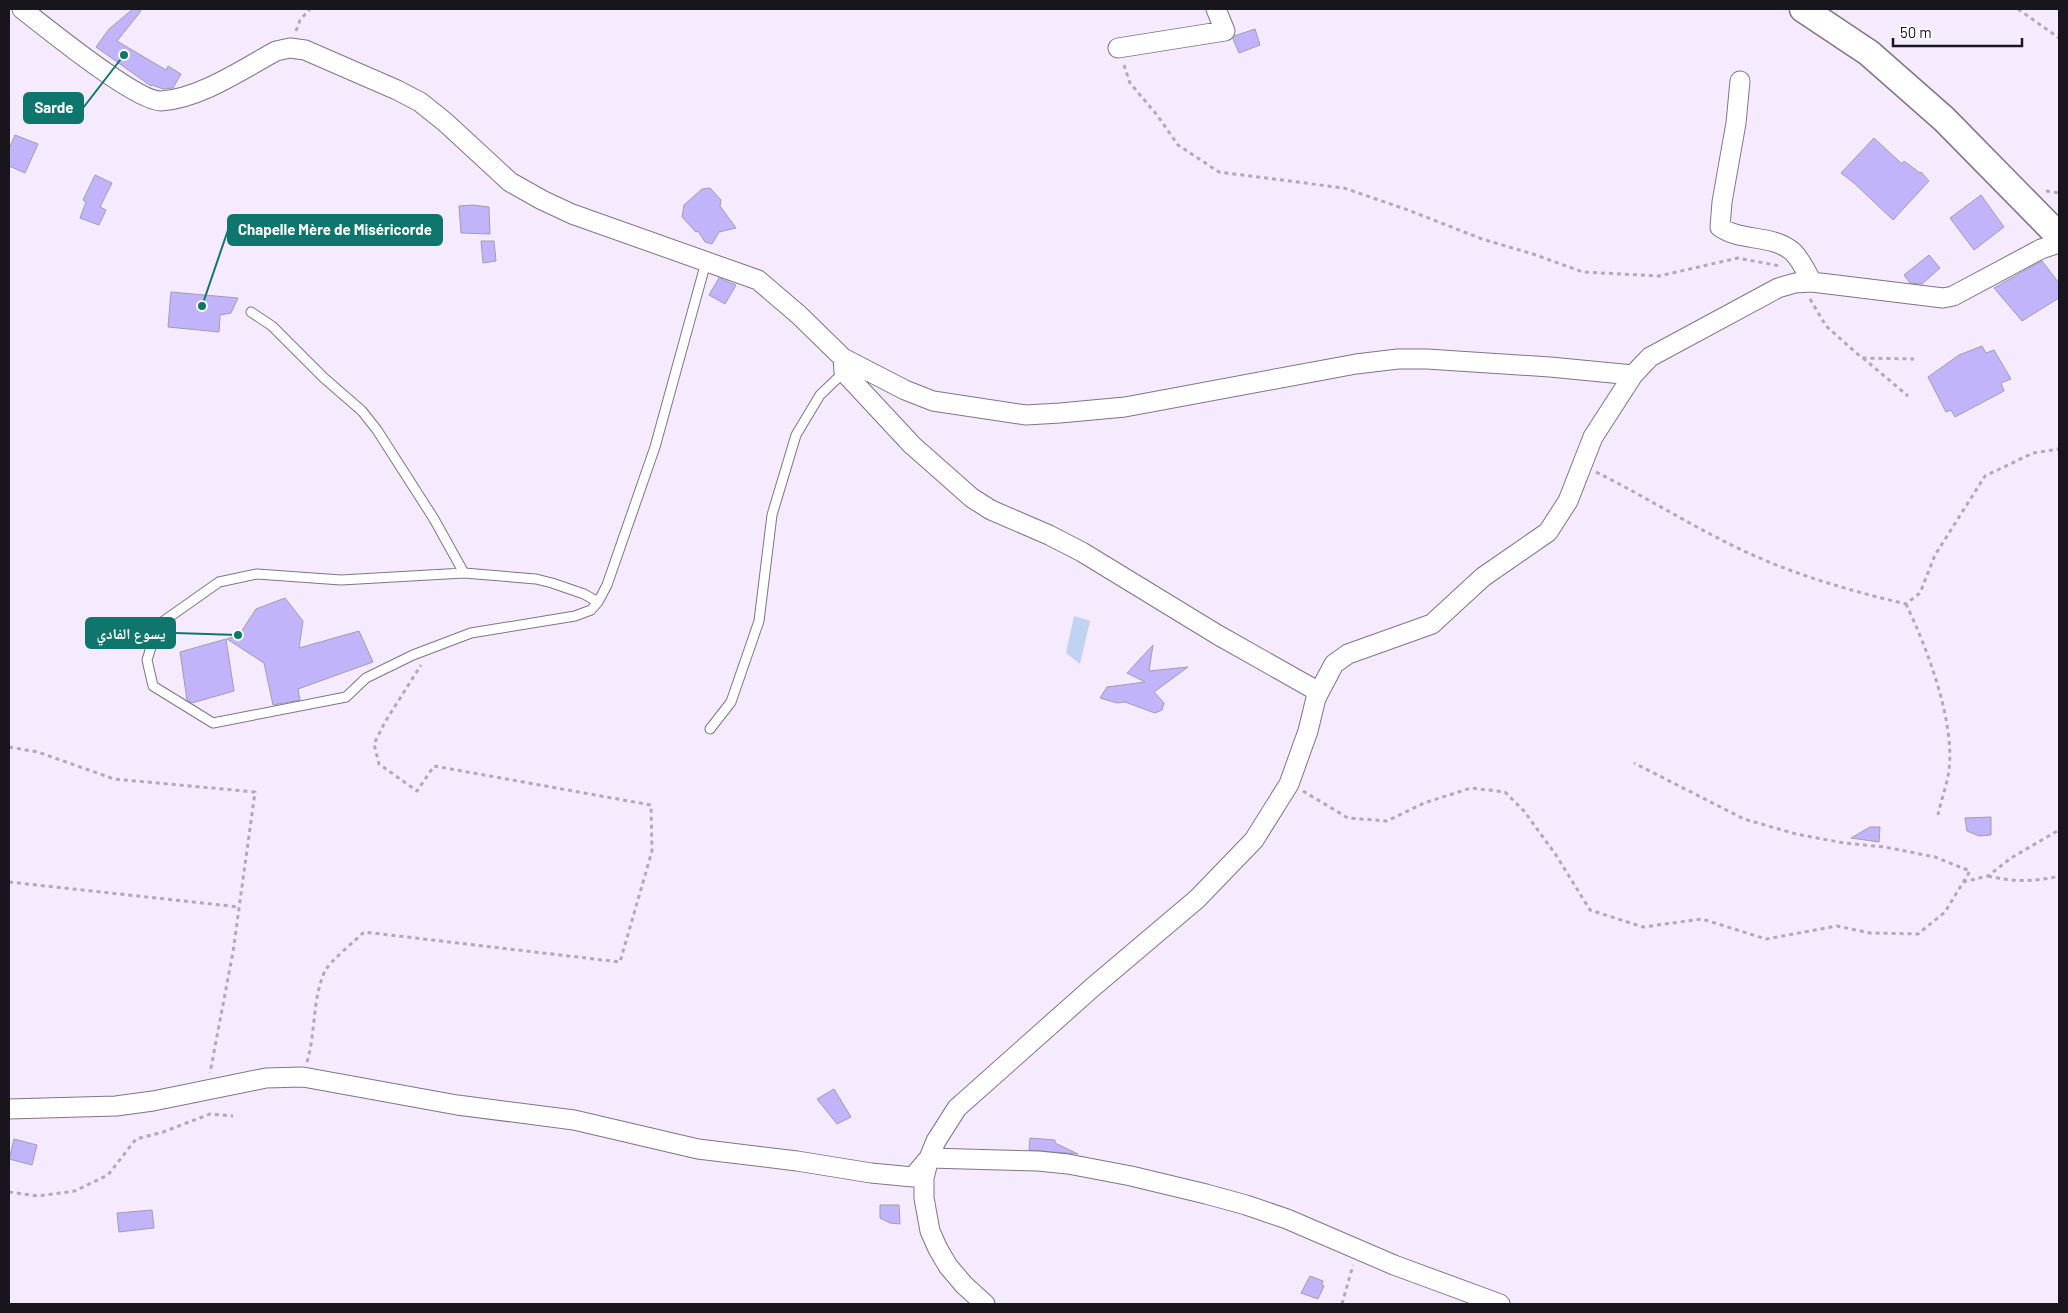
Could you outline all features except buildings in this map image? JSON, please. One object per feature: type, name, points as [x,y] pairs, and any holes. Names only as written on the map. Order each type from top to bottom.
[{"type":"street","points":[[22,9],[101,68],[150,99],[160,101],[197,93],[276,52],[290,48],[305,50],[323,56],[420,102],[445,122],[510,182],[542,200],[572,214],[758,280],[799,315],[912,445],[972,498],[991,510],[1049,535],[1082,552],[1218,635],[1319,692]]},
{"type":"street","points":[[1118,48],[1224,31],[1216,9]]},
{"type":"street","points":[[1803,9],[1869,53],[1944,119],[2059,236]]},
{"type":"street","points":[[1740,81],[1736,123],[1722,202],[1720,227],[1729,234],[1774,242],[1793,252],[1809,276]]},
{"type":"street","points":[[985,1304],[964,1285],[948,1266],[930,1231],[924,1198],[924,1178],[936,1141],[957,1108],[1079,998],[1197,899],[1254,840],[1289,784],[1319,692],[1334,664],[1348,654],[1432,624],[1483,577],[1548,532],[1568,502],[1593,437],[1633,375],[1650,357],[1778,288],[1809,276],[1943,298],[1953,296],[2041,249],[2059,243]]},
{"type":"street","points":[[843,365],[933,401],[1026,415],[1125,407],[1356,364],[1398,359],[1427,359],[1633,375]]},
{"type":"street","points":[[9,1108],[116,1106],[153,1101],[266,1078],[302,1077],[457,1105],[574,1120],[698,1149],[797,1161],[871,1173],[913,1177],[929,1158]]},
{"type":"street","points":[[929,1158],[1038,1161],[1068,1164],[1131,1176],[1246,1204],[1288,1219],[1394,1265],[1500,1304]]},
{"type":"lane","points":[[598,602],[584,594],[552,582],[464,573],[342,580],[257,574],[219,582],[158,625],[147,660],[153,686],[213,723],[346,697],[366,678],[438,644],[470,633],[574,616],[591,610],[598,602],[607,585],[655,447],[706,262]]},
{"type":"lane","points":[[251,312],[272,326],[324,378],[362,411],[377,430],[434,519],[464,573]]},
{"type":"lane","points":[[710,729],[730,702],[759,621],[772,515],[796,435],[820,395],[843,365]]},
{"type":"path","points":[[290,48],[300,20],[310,9]]},
{"type":"path","points":[[2018,9],[2059,38]]},
{"type":"path","points":[[1118,48],[1130,83],[1157,115],[1178,145],[1219,172],[1344,188],[1408,210],[1482,239],[1533,254],[1583,272],[1658,276],[1738,258],[1809,276],[1808,296],[1826,326],[1908,396]]},
{"type":"path","points":[[1862,358],[1914,359]]},
{"type":"path","points":[[1906,604],[1920,593],[1935,555],[1985,476],[2033,453],[2059,449]]},
{"type":"path","points":[[1582,465],[1743,551],[1778,565],[1869,595],[1906,604],[1917,626],[1932,669],[1950,744],[1949,771],[1938,815]]},
{"type":"path","points":[[302,1077],[312,1045],[315,1008],[326,969],[364,932],[620,962],[652,850],[651,805],[434,766],[417,791],[379,764],[374,744],[385,722],[429,649]]},
{"type":"path","points":[[9,748],[38,752],[114,779],[255,792],[233,952],[207,1089]]},
{"type":"path","points":[[1289,784],[1348,818],[1387,821],[1424,802],[1470,788],[1505,792],[1524,811],[1551,848],[1590,910],[1643,927],[1702,919],[1766,939],[1837,926],[1870,933],[1918,934],[1945,912],[1970,872],[1935,857],[1885,847],[1844,843],[1796,834],[1744,819],[1658,777],[1634,763]]},
{"type":"path","points":[[1962,882],[1988,876],[2011,858],[2059,830]]},
{"type":"path","points":[[1988,876],[2034,882],[2059,876]]},
{"type":"path","points":[[9,882],[239,907]]},
{"type":"path","points":[[9,1192],[38,1196],[75,1191],[108,1175],[136,1139],[163,1132],[210,1114],[232,1116]]},
{"type":"path","points":[[1342,1304],[1357,1250]]},
{"type":"water","points":[[1074,616],[1090,621],[1080,664],[1066,653]]},
{"type":"place","name":"Sarde","points":[[124,55]]},
{"type":"place","name":"Chapelle Mère de Miséricorde","points":[[202,306]]},
{"type":"place","name":"يسوع الفادي","points":[[238,635]]}]
